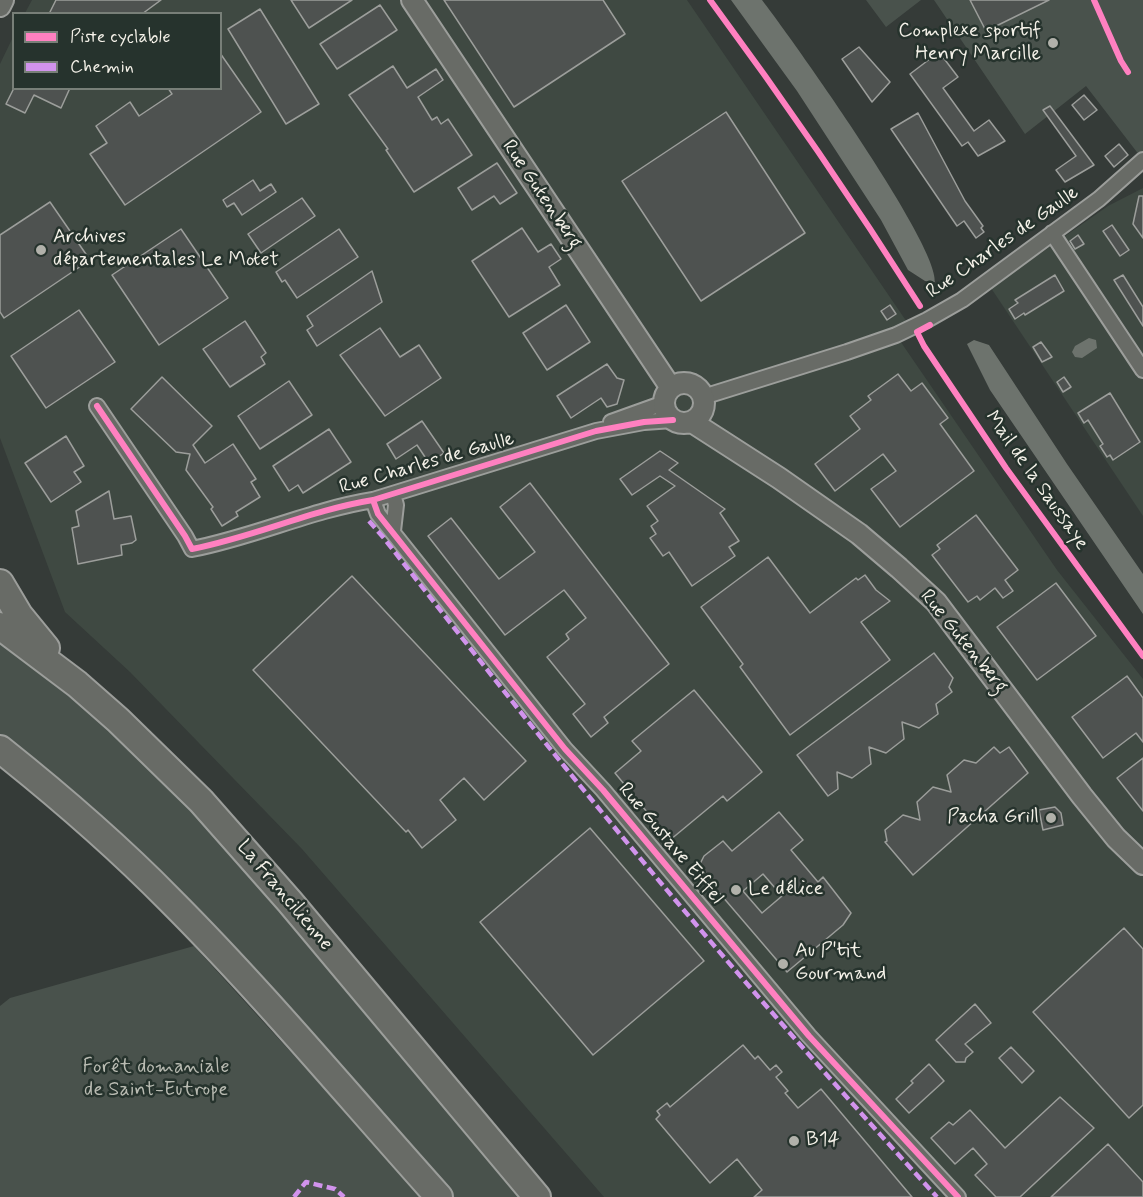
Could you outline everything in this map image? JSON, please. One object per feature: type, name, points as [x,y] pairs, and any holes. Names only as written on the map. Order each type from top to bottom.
[{"type":"highway","points":[[0,583],[19,615],[48,650],[53,665]]},
{"type":"highway","name":"La Francilienne","points":[[0,626],[53,665],[118,720],[171,771],[247,852],[537,1197]]},
{"type":"highway","points":[[0,749],[83,818],[170,899],[439,1197]]},
{"type":"street","points":[[0,6],[3,0]]},
{"type":"street","name":"Rue Gutenberg","points":[[412,0],[684,406],[778,478],[859,534],[936,602],[1082,796],[1116,838],[1143,864]]},
{"type":"street","name":"Rue Charles de Gaulle","points":[[98,406],[192,549],[265,530],[348,504],[393,494],[596,430],[615,421],[684,406],[896,335],[962,300],[1099,199],[1143,160]]},
{"type":"street","points":[[1052,232],[1143,370]]},
{"type":"street","points":[[393,494],[396,505],[393,531]]},
{"type":"street","name":"Rue Gustave Eiffel","points":[[373,500],[378,514],[565,749],[610,798],[809,1036],[958,1197]]},
{"type":"street","name":"Rue Gutenberg","points":[[1116,838],[1131,865],[1143,879]]},
{"type":"shaded area","points":[[32,0],[687,0],[911,328],[896,335],[1057,570],[1143,679],[1143,1197],[604,1197],[302,849],[130,672],[65,612],[0,438],[0,64],[12,39],[12,90],[222,90],[222,12],[26,12]]},
{"type":"shaded area","points":[[731,0],[762,0],[778,22],[890,187],[930,261],[935,282],[925,281],[908,270],[881,220],[797,91]]},
{"type":"shaded area","points":[[1143,188],[1143,516],[991,288],[1108,206]]},
{"type":"shaded area","points":[[1089,338],[1096,340],[1097,348],[1082,358],[1075,357],[1072,352],[1075,346]]},
{"type":"shaded area","points":[[974,340],[989,345],[1143,574],[1143,614],[990,390],[967,344]]},
{"type":"green space","name":"Complexe sportif Henry Marcille","points":[[866,0],[921,0],[886,27]]},
{"type":"green space","name":"Complexe sportif Henry Marcille","points":[[934,0],[1143,0],[1143,160],[1086,86],[1025,134]]},
{"type":"green space","points":[[0,635],[166,775],[528,1197],[448,1197],[0,740]]},
{"type":"green space","name":"Forêt domaniale de Saint-Eutrope","points":[[194,946],[423,1197],[0,1197],[0,1006],[10,998]]},
{"type":"building","points":[[56,0],[161,0],[145,12],[50,12]]},
{"type":"building","points":[[291,0],[352,0],[309,28]]},
{"type":"building","points":[[444,0],[603,0],[625,34],[514,107]]},
{"type":"building","points":[[970,0],[1049,0],[986,31]]},
{"type":"building","points":[[380,5],[397,30],[337,69],[320,44]]},
{"type":"building","points":[[260,9],[319,104],[286,124],[228,29]]},
{"type":"building","points":[[859,47],[890,82],[872,102],[842,59]]},
{"type":"building","points":[[939,52],[958,77],[943,88],[974,131],[989,120],[1005,141],[978,156],[968,142],[962,146],[910,74]]},
{"type":"building","points":[[222,56],[261,112],[125,205],[90,154],[107,143],[96,126],[130,102],[139,116],[172,94],[169,90],[222,90]]},
{"type":"building","points":[[393,66],[407,88],[436,69],[443,80],[418,97],[432,120],[437,117],[441,124],[448,119],[472,155],[414,192],[386,150],[388,149],[349,95]]},
{"type":"building","points":[[13,90],[69,90],[61,108],[34,95],[25,113],[6,104]]},
{"type":"building","points":[[1084,95],[1097,110],[1084,120],[1072,105]]},
{"type":"building","points":[[1050,106],[1094,165],[1065,182],[1056,170],[1076,156],[1043,110]]},
{"type":"building","points":[[726,112],[805,233],[701,301],[622,181]]},
{"type":"building","points":[[918,113],[965,201],[983,226],[981,228],[984,232],[976,238],[964,221],[957,226],[891,129]]},
{"type":"building","points":[[1119,144],[1128,155],[1114,167],[1105,156]]},
{"type":"building","points":[[497,163],[517,193],[500,204],[494,196],[472,210],[458,188]]},
{"type":"building","points":[[253,180],[260,191],[271,184],[276,192],[242,215],[234,203],[227,207],[223,200]]},
{"type":"building","points":[[1139,196],[1143,196],[1143,238],[1133,224]]},
{"type":"building","points":[[302,198],[315,216],[261,253],[248,234]]},
{"type":"building","name":"Archives départementales Le Motet","points":[[50,202],[90,260],[4,318],[0,312],[0,235]]},
{"type":"building","points":[[1112,225],[1129,250],[1120,256],[1103,231]]},
{"type":"building","points":[[522,228],[538,252],[551,244],[561,259],[549,267],[560,285],[509,317],[472,261]]},
{"type":"building","points":[[181,229],[228,298],[159,345],[112,275]]},
{"type":"building","points":[[339,229],[358,257],[297,298],[285,280],[282,282],[276,272]]},
{"type":"building","points":[[1078,235],[1084,244],[1075,249],[1070,241]]},
{"type":"building","points":[[372,271],[382,302],[317,346],[307,330],[313,326],[307,316]]},
{"type":"building","points":[[1055,275],[1064,291],[1015,319],[1009,309],[1018,303],[1015,300]]},
{"type":"building","points":[[1123,275],[1143,307],[1143,326],[1114,280]]},
{"type":"building","points":[[566,305],[590,342],[547,370],[523,333]]},
{"type":"building","points":[[890,305],[896,314],[887,320],[881,311]]},
{"type":"building","points":[[79,310],[115,362],[46,408],[11,356]]},
{"type":"building","points":[[245,321],[266,353],[261,357],[265,364],[230,387],[203,349]]},
{"type":"building","points":[[380,328],[400,357],[419,345],[441,378],[385,416],[340,355]]},
{"type":"building","points":[[1041,342],[1052,357],[1042,362],[1033,347]]},
{"type":"building","points":[[607,364],[617,378],[624,380],[617,404],[607,407],[601,398],[571,418],[557,396]]},
{"type":"building","points":[[898,374],[911,391],[922,383],[948,418],[940,424],[974,471],[900,527],[871,489],[896,471],[883,454],[835,491],[815,464],[860,429],[850,416],[871,400],[868,396]]},
{"type":"building","points":[[162,377],[212,426],[193,445],[205,463],[233,444],[256,479],[251,482],[260,497],[236,512],[238,516],[222,526],[211,509],[213,507],[186,470],[190,454],[176,452],[131,409]]},
{"type":"building","points":[[1064,377],[1071,387],[1063,392],[1057,382]]},
{"type":"building","points":[[289,381],[312,415],[260,449],[238,416]]},
{"type":"building","points":[[1110,393],[1140,442],[1113,460],[1110,455],[1107,457],[1100,446],[1103,444],[1088,420],[1084,423],[1078,413]]},
{"type":"building","points":[[422,421],[444,453],[429,463],[417,445],[396,459],[387,444]]},
{"type":"building","points":[[329,429],[351,462],[303,493],[298,485],[289,491],[273,466]]},
{"type":"building","points":[[66,436],[84,466],[74,472],[81,482],[51,502],[25,463]]},
{"type":"building","points":[[660,451],[678,463],[669,470],[725,509],[720,513],[739,541],[729,547],[735,556],[692,586],[669,552],[663,556],[650,538],[656,534],[651,526],[658,521],[647,506],[675,486],[660,476],[632,495],[620,479]]},
{"type":"building","points":[[530,483],[669,664],[604,717],[608,723],[591,737],[573,714],[585,704],[547,657],[569,639],[566,634],[586,618],[564,590],[505,635],[428,536],[451,518],[499,579],[535,552],[500,507]]},
{"type":"building","points":[[109,491],[114,519],[131,516],[136,540],[121,545],[122,555],[78,564],[72,528],[79,526],[76,511]]},
{"type":"building","points":[[976,515],[1018,570],[1005,580],[1013,591],[1003,598],[995,588],[980,600],[977,596],[968,602],[932,555],[940,549],[937,545]]},
{"type":"building","points":[[768,557],[810,613],[856,578],[858,580],[865,575],[876,590],[890,601],[861,622],[890,660],[790,735],[740,667],[743,664],[701,607]]},
{"type":"building","points":[[352,576],[526,761],[484,800],[464,778],[440,800],[456,820],[422,848],[408,830],[406,832],[253,670]]},
{"type":"building","points":[[1056,583],[1096,636],[1037,680],[997,627]]},
{"type":"building","points":[[934,653],[953,678],[949,687],[952,692],[936,704],[938,714],[919,728],[902,722],[904,739],[886,753],[869,747],[871,764],[852,778],[837,772],[838,789],[828,796],[797,755]]},
{"type":"building","points":[[1127,676],[1143,698],[1143,742],[1136,733],[1103,758],[1072,717]]},
{"type":"building","points":[[694,690],[762,772],[727,801],[723,796],[670,840],[615,773],[641,751],[632,741]]},
{"type":"building","points":[[994,747],[1000,753],[1009,747],[1028,773],[913,875],[885,842],[887,841],[885,830],[903,815],[920,820],[917,802],[933,787],[951,792],[947,775],[964,760],[976,763]]},
{"type":"building","points":[[1143,758],[1143,811],[1117,778]]},
{"type":"building","points":[[1055,807],[1061,813],[1063,825],[1043,830],[1039,810]]},
{"type":"building","points":[[779,812],[803,840],[791,850],[818,882],[823,877],[851,913],[843,925],[787,972],[704,875],[699,866],[704,856],[723,841],[732,851]],"holes":[[[763,874],[782,896],[762,913],[743,891]]]},
{"type":"building","points":[[590,828],[704,961],[593,1055],[480,922]]},
{"type":"building","points":[[1124,928],[1143,949],[1143,1105],[1129,1118],[1033,1012]]},
{"type":"building","points":[[975,1004],[991,1023],[965,1044],[973,1052],[965,1062],[956,1062],[936,1040]]},
{"type":"building","points":[[743,1045],[755,1059],[758,1056],[770,1070],[776,1065],[782,1072],[776,1077],[788,1091],[785,1093],[798,1108],[821,1089],[912,1197],[754,1197],[762,1190],[737,1159],[710,1183],[656,1119],[660,1115],[657,1111],[667,1103],[670,1107]]},
{"type":"building","points":[[1011,1047],[1034,1071],[1022,1083],[999,1058]]},
{"type":"building","points":[[929,1064],[944,1081],[909,1113],[896,1099]]},
{"type":"building","points":[[1060,1097],[1094,1128],[1020,1197],[996,1197],[975,1175],[987,1164],[973,1148],[955,1164],[931,1138],[949,1122],[953,1125],[970,1110],[1005,1148]]},
{"type":"building","points":[[1108,1144],[1143,1182],[1143,1197],[1051,1197]]},
{"type":"marked path","points":[[369,521],[606,817],[698,927],[792,1036],[937,1197]]},
{"type":"marked path","points":[[294,1197],[306,1182],[335,1189],[344,1197]]},
{"type":"cycle path","points":[[710,0],[818,152],[920,306]]},
{"type":"cycle path","points":[[1094,0],[1128,72]]},
{"type":"cycle path","name":"Mail de la Saussaye","points":[[930,325],[917,332],[924,346],[1006,468],[1143,656]]},
{"type":"cycle path","points":[[97,406],[192,549],[238,538],[327,510],[373,500],[596,431],[644,422],[673,420]]},
{"type":"cycle path","points":[[373,500],[378,514],[565,749],[603,790],[809,1036],[958,1197]]},
{"type":"place","name":"Complexe sportif Henry Marcille","points":[[1053,43]]},
{"type":"place","name":"Archives départementales Le Motet","points":[[41,250]]},
{"type":"place","name":"Pacha Grill","points":[[1051,818]]},
{"type":"place","name":"Le délice","points":[[736,890]]},
{"type":"place","name":"Au P'tit Gourmand","points":[[783,964]]},
{"type":"place","name":"B14","points":[[794,1141]]}]
